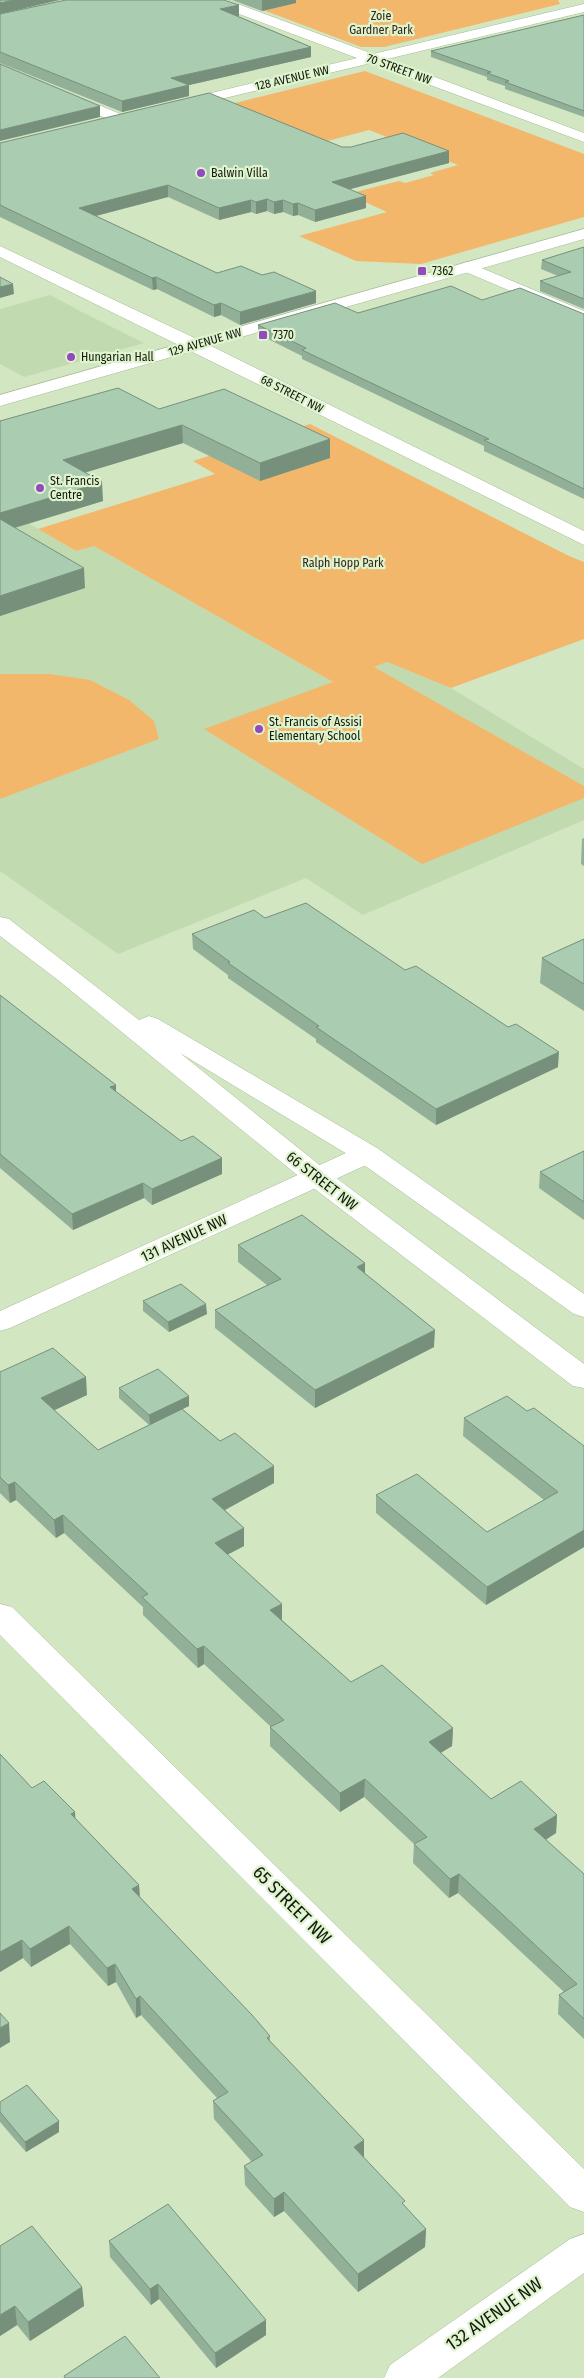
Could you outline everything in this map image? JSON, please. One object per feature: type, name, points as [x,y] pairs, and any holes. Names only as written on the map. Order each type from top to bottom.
[{"type":"street","name":"70 STREET NW","points":[[215,0],[584,138]]},
{"type":"street","name":"128 AVENUE NW","points":[[167,108],[584,8]]},
{"type":"street","points":[[0,68],[120,119]]},
{"type":"street","points":[[92,126],[138,114]]},
{"type":"street","name":"129 AVENUE NW","points":[[0,401],[584,234]]},
{"type":"street","name":"68 STREET NW","points":[[0,251],[195,345],[584,539]]},
{"type":"street","points":[[467,267],[584,317]]},
{"type":"street","name":"66 STREET NW","points":[[0,924],[67,975],[317,1177],[584,1379]]},
{"type":"street","name":"66 STREET NW","points":[[67,975],[367,1154],[584,1308]]},
{"type":"street","name":"131 AVENUE NW","points":[[0,1322],[367,1154]]},
{"type":"street","name":"65 STREET NW","points":[[0,1615],[584,2195]]},
{"type":"street","name":"132 AVENUE NW","points":[[405,2378],[584,2251]]},
{"type":"shaded area","points":[[50,295],[144,343],[24,377],[0,364],[0,309]]},
{"type":"shaded area","name":"St. Francis of Assisi Elementary School","points":[[0,507],[76,551],[94,546],[333,682],[387,662],[451,688],[584,769],[584,820],[363,915],[306,878],[118,954],[0,871]]},
{"type":"green space","name":"Zoie Gardner Park","points":[[237,0],[558,0],[560,4],[384,47],[361,47]]},
{"type":"green space","points":[[365,71],[584,154],[584,217],[421,264],[356,261],[299,236],[387,212],[347,194],[399,181],[405,183],[434,175],[430,173],[458,165],[369,130],[320,143],[227,105]]},
{"type":"green space","name":"Ralph Hopp Park","points":[[310,424],[584,562],[584,639],[451,688],[387,662],[374,667],[584,786],[584,798],[422,864],[204,729],[333,682],[94,546],[76,551],[38,529],[215,474],[193,461]]},
{"type":"green space","points":[[0,674],[50,674],[90,680],[129,700],[154,721],[159,739],[0,799]]},
{"type":"building","points":[[0,0],[13,0],[0,3]]},
{"type":"building","points":[[66,0],[224,0],[239,5],[220,9],[311,47],[171,78],[189,85],[122,101],[0,52],[0,14]]},
{"type":"building","points":[[584,15],[584,111],[505,82],[509,81],[487,73],[491,72],[431,51]]},
{"type":"building","points":[[0,64],[100,106],[0,130]]},
{"type":"building","points":[[209,93],[342,147],[351,147],[403,133],[449,151],[332,182],[366,196],[315,210],[298,203],[293,204],[283,200],[274,202],[267,199],[256,202],[251,200],[219,208],[168,185],[79,208],[217,273],[241,266],[262,275],[274,272],[316,291],[240,312],[221,303],[214,305],[156,277],[152,278],[0,205],[0,143]]},
{"type":"building","points":[[584,247],[584,299],[540,281],[571,272],[542,260]]},
{"type":"building","points":[[0,277],[13,284],[0,287]]},
{"type":"building","points":[[451,286],[482,300],[520,288],[584,314],[584,489],[484,440],[489,439],[302,350],[306,348],[258,325],[335,303],[358,313]]},
{"type":"building","points":[[118,388],[159,409],[224,389],[330,439],[260,463],[182,425],[63,460],[102,482],[0,513],[0,421]]},
{"type":"building","points":[[0,519],[84,568],[0,596]]},
{"type":"building","points":[[306,903],[405,970],[416,966],[508,1027],[516,1024],[559,1052],[436,1109],[316,1027],[319,1026],[228,963],[230,962],[192,934],[254,910],[265,918]]},
{"type":"building","points":[[584,939],[584,984],[542,958]]},
{"type":"building","points":[[0,995],[116,1085],[110,1087],[181,1141],[193,1136],[222,1158],[152,1189],[143,1183],[72,1214],[0,1154]]},
{"type":"building","points":[[584,1151],[584,1202],[540,1172]]},
{"type":"building","points":[[302,1215],[365,1263],[357,1267],[435,1330],[315,1390],[215,1310],[281,1279],[238,1245]]},
{"type":"building","points":[[181,1284],[206,1304],[168,1322],[143,1301]]},
{"type":"building","points":[[53,1348],[86,1377],[41,1398],[98,1450],[182,1409],[220,1441],[235,1433],[274,1466],[212,1499],[244,1528],[215,1543],[282,1604],[270,1610],[351,1682],[382,1665],[453,1728],[429,1742],[491,1799],[521,1781],[557,1815],[534,1829],[584,1874],[584,2019],[559,1995],[577,1984],[459,1874],[450,1879],[414,1844],[427,1837],[365,1779],[340,1793],[270,1727],[284,1720],[204,1646],[197,1649],[142,1597],[148,1594],[63,1515],[54,1520],[15,1482],[8,1485],[0,1477],[0,1372]]},
{"type":"building","points":[[158,1369],[189,1396],[149,1415],[119,1388]]},
{"type":"building","points":[[507,1396],[527,1411],[534,1408],[584,1446],[584,1530],[487,1587],[376,1495],[417,1474],[487,1532],[558,1492],[464,1418]]},
{"type":"building","points":[[0,1754],[32,1788],[44,1781],[75,1812],[71,1814],[139,1885],[132,1889],[252,2015],[270,2036],[267,2038],[364,2140],[354,2147],[405,2201],[402,2203],[426,2229],[358,2274],[284,2192],[274,2199],[244,2166],[263,2155],[213,2101],[228,2092],[140,1996],[136,1999],[115,1964],[107,1968],[69,1926],[30,1949],[22,1940],[0,1952]]},
{"type":"building","points":[[0,2013],[9,2023],[0,2028]]},
{"type":"building","points":[[27,2085],[59,2121],[25,2142],[0,2112],[0,2102]]},
{"type":"building","points":[[168,2204],[266,2320],[215,2353],[158,2284],[150,2289],[109,2241]]},
{"type":"building","points":[[32,2226],[82,2287],[28,2322],[15,2306],[0,2315],[0,2246]]},
{"type":"building","points":[[125,2336],[160,2378],[65,2378],[64,2376]]},
{"type":"place","name":"Balwin Villa","points":[[201,173]]},
{"type":"place","name":"7362","points":[[422,271]]},
{"type":"place","name":"7370","points":[[263,335]]},
{"type":"place","name":"Hungarian Hall","points":[[71,357]]},
{"type":"place","name":"St. Francis Centre","points":[[40,488]]},
{"type":"place","name":"St. Francis of Assisi Elementary School","points":[[259,729]]}]
